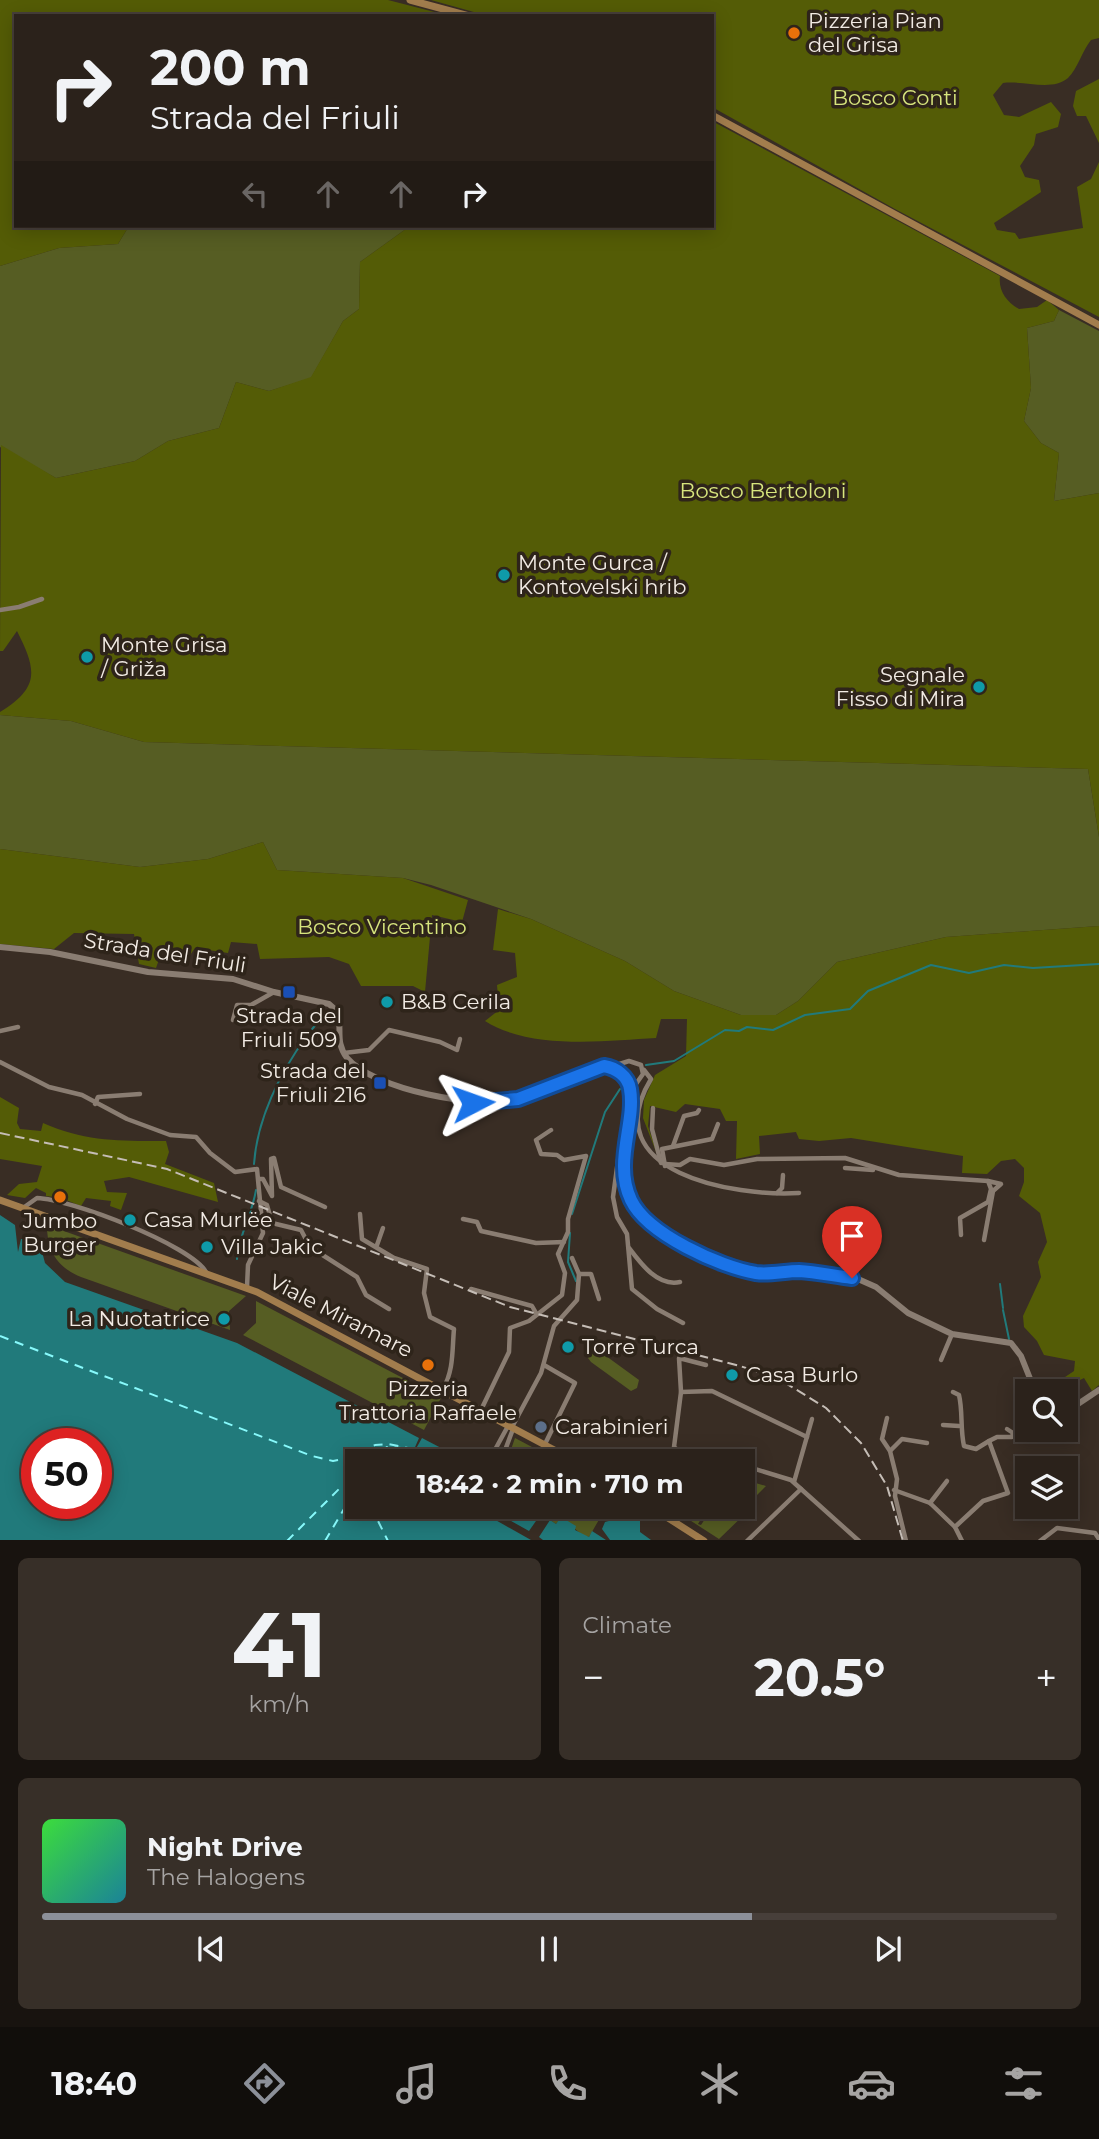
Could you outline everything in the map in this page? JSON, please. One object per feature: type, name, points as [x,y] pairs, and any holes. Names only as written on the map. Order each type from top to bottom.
[{"type":"main road","points":[[410,0],[462,14]]},
{"type":"main road","points":[[714,116],[1099,325]]},
{"type":"main road","name":"Strada del Friuli","points":[[0,947],[50,952],[148,972],[224,977],[325,1003],[336,1009],[339,1018],[338,1040],[344,1053]]},
{"type":"main road","points":[[344,1053],[372,1076],[473,1103],[518,1099],[590,1071],[610,1067],[624,1077],[631,1091],[626,1136],[626,1189],[637,1210],[656,1230],[742,1270],[760,1273],[814,1272],[858,1279],[876,1287],[908,1313],[952,1334],[1014,1345],[1030,1379]]},
{"type":"main road","name":"Viale Miramare","points":[[0,1200],[247,1287],[554,1449]]},
{"type":"main road","points":[[1078,1406],[1099,1390]]},
{"type":"main road","points":[[670,1519],[702,1540]]},
{"type":"street","points":[[0,610],[42,599]]},
{"type":"street","points":[[233,1020],[237,1005],[251,1005],[260,998],[272,996],[274,992]]},
{"type":"street","points":[[0,1031],[18,1027]]},
{"type":"street","points":[[344,1053],[369,1050],[389,1030],[440,1042],[454,1050],[459,1048],[460,1039]]},
{"type":"street","points":[[610,1067],[629,1061],[641,1065],[652,1079],[640,1099],[639,1125],[652,1155],[664,1165],[722,1187],[775,1194],[799,1193]]},
{"type":"street","points":[[0,1062],[49,1087],[82,1095],[95,1104],[170,1135],[196,1137],[210,1153],[235,1172],[254,1167],[259,1179],[263,1233],[248,1265],[247,1287]]},
{"type":"street","points":[[631,1091],[644,1070]]},
{"type":"street","points":[[95,1104],[98,1097],[140,1094]]},
{"type":"street","points":[[653,1108],[652,1129],[664,1165]]},
{"type":"street","points":[[672,1146],[684,1116],[699,1110]]},
{"type":"street","points":[[664,1165],[662,1149],[712,1139],[718,1124]]},
{"type":"street","points":[[481,1410],[509,1352],[510,1328],[529,1321],[536,1313],[562,1296],[565,1273],[558,1255],[564,1242],[586,1156],[564,1160],[557,1155],[541,1154],[536,1140],[551,1130]]},
{"type":"street","points":[[626,1136],[621,1138],[613,1198],[629,1247],[632,1289],[683,1323]]},
{"type":"street","points":[[259,1179],[263,1179],[272,1196],[271,1159],[274,1158],[281,1187],[325,1207]]},
{"type":"street","points":[[664,1165],[680,1165],[690,1159],[724,1165],[757,1159],[845,1158],[900,1175],[1001,1184],[993,1192],[984,1240]]},
{"type":"street","points":[[845,1168],[877,1170]]},
{"type":"street","points":[[775,1194],[782,1188],[783,1175]]},
{"type":"street","points":[[961,1235],[960,1218],[988,1202],[991,1189],[988,1181]]},
{"type":"street","points":[[23,1208],[37,1198],[73,1205],[170,1245],[195,1259],[206,1272]]},
{"type":"street","points":[[259,1200],[267,1205],[272,1223],[301,1230],[307,1235],[310,1247],[357,1277],[366,1295],[389,1309]]},
{"type":"street","points":[[360,1214],[362,1239],[377,1245],[394,1258],[427,1269],[424,1293],[430,1317],[454,1329],[452,1365],[443,1389]]},
{"type":"street","points":[[463,1219],[477,1222],[481,1231],[515,1239],[536,1243],[564,1242]]},
{"type":"street","points":[[377,1245],[383,1228]]},
{"type":"street","points":[[629,1247],[659,1280],[670,1284],[680,1282]]},
{"type":"street","points":[[496,1449],[544,1365],[554,1326],[577,1300],[579,1274],[572,1258]]},
{"type":"street","points":[[579,1274],[591,1274],[598,1298]]},
{"type":"street","points":[[471,1289],[531,1306],[536,1313]]},
{"type":"street","points":[[941,1360],[952,1334]]},
{"type":"street","points":[[676,1449],[674,1447],[681,1392],[679,1358],[706,1365]]},
{"type":"street","points":[[544,1365],[575,1383],[545,1444]]},
{"type":"street","points":[[681,1392],[712,1391],[807,1437]]},
{"type":"street","points":[[953,1392],[959,1395],[961,1402],[960,1426],[966,1448],[975,1448],[997,1437],[1012,1437],[1013,1433],[1007,1429]]},
{"type":"street","points":[[887,1418],[882,1439],[890,1451],[897,1479],[894,1490],[906,1540]]},
{"type":"street","points":[[794,1482],[812,1419]]},
{"type":"street","points":[[943,1425],[960,1426]]},
{"type":"street","points":[[505,1449],[511,1427]]},
{"type":"street","points":[[890,1451],[902,1439],[927,1443]]},
{"type":"street","points":[[955,1527],[983,1501],[1008,1493],[989,1441]]},
{"type":"street","points":[[755,1469],[794,1482],[858,1540]]},
{"type":"street","points":[[930,1503],[947,1481]]},
{"type":"street","points":[[748,1540],[801,1489]]},
{"type":"street","points":[[894,1490],[930,1503],[955,1527],[962,1540]]},
{"type":"street","points":[[1041,1540],[1057,1528],[1095,1533],[1099,1539]]},
{"type":"green space","points":[[0,0],[388,0],[442,14],[14,14],[14,228],[128,228],[118,244],[59,248],[0,266]]},
{"type":"green space","name":"Bosco Conti","points":[[431,0],[1099,0],[1099,38],[1091,40],[1068,78],[1046,85],[1003,83],[993,95],[1004,115],[1019,117],[1051,102],[1061,114],[1058,127],[1036,134],[1034,145],[1020,166],[1025,177],[1039,180],[1041,192],[994,223],[997,230],[1015,233],[1019,239],[1083,228],[1077,187],[1091,179],[1099,162],[1099,317],[895,209],[714,108],[714,14],[481,14]]},
{"type":"green space","points":[[1099,79],[1099,143],[1086,116],[1077,116],[1073,106],[1076,91]]},
{"type":"green space","name":"Bosco Bertoloni","points":[[714,122],[1000,276],[1004,296],[1019,309],[1037,307],[1047,300],[1059,310],[1054,321],[1027,328],[1031,388],[1024,421],[1041,443],[1059,453],[1054,501],[1099,493],[1099,837],[1088,769],[144,742],[71,721],[0,715],[0,712],[23,694],[31,676],[28,656],[17,631],[3,651],[0,651],[1,445],[56,478],[135,461],[168,441],[219,428],[236,382],[269,391],[311,377],[343,321],[359,309],[360,262],[407,228],[714,228]]},
{"type":"green space","points":[[128,228],[407,228],[360,262],[359,309],[343,321],[311,378],[269,391],[236,382],[219,428],[168,441],[135,461],[56,478],[0,447],[0,266],[59,248],[118,244]]},
{"type":"green space","points":[[1059,310],[1099,331],[1099,493],[1054,501],[1059,453],[1041,443],[1024,421],[1031,388],[1027,328],[1054,321]]},
{"type":"green space","points":[[0,715],[71,721],[144,742],[1088,769],[1099,837],[1099,926],[946,937],[837,962],[798,1001],[776,1015],[741,1015],[674,991],[625,961],[531,919],[431,885],[403,878],[277,870],[263,842],[208,859],[140,867],[0,849]]},
{"type":"green space","name":"Bosco Vicentino","points":[[263,842],[277,870],[403,878],[468,900],[462,922],[432,915],[425,992],[413,986],[361,986],[349,964],[329,957],[260,959],[257,944],[231,942],[228,953],[195,948],[183,965],[176,954],[163,948],[156,968],[139,964],[134,934],[74,933],[54,949],[0,944],[0,849],[140,867],[208,859]]},
{"type":"green space","points":[[498,909],[531,919],[625,961],[674,991],[741,1015],[776,1015],[798,1001],[837,962],[946,937],[1099,926],[1099,1385],[1092,1391],[1084,1378],[1078,1381],[1066,1379],[1065,1377],[1074,1371],[1075,1361],[1044,1355],[1037,1341],[1024,1327],[1023,1316],[1041,1277],[1038,1262],[1047,1242],[1040,1213],[1019,1196],[1024,1182],[1024,1168],[1015,1159],[1001,1161],[987,1174],[962,1173],[963,1156],[851,1138],[819,1141],[799,1139],[796,1132],[759,1136],[760,1154],[736,1159],[737,1121],[726,1121],[720,1109],[685,1104],[676,1112],[650,1106],[648,1126],[658,1157],[643,1118],[644,1100],[655,1075],[686,1056],[687,1019],[661,1019],[656,1038],[591,1042],[545,1040],[503,1030],[485,1021],[499,1010],[497,985],[517,977],[515,953],[493,950]]},
{"type":"green space","points":[[0,1097],[19,1108],[17,1123],[20,1129],[41,1131],[43,1123],[89,1137],[166,1141],[169,1152],[165,1164],[214,1183],[218,1202],[129,1177],[104,1181],[107,1192],[127,1193],[121,1210],[110,1206],[111,1201],[86,1198],[81,1206],[66,1200],[67,1194],[56,1192],[54,1197],[46,1196],[46,1193],[36,1188],[25,1198],[7,1195],[19,1184],[37,1182],[42,1166],[0,1159]]},
{"type":"green space","points":[[47,1225],[246,1296],[229,1311],[230,1330],[81,1277],[55,1257],[49,1243]]},
{"type":"green space","points":[[256,1301],[441,1398],[424,1430],[243,1335],[256,1323]]},
{"type":"green space","points":[[595,1348],[639,1380],[637,1388],[631,1391],[591,1362],[588,1358]]},
{"type":"green space","points":[[515,1438],[532,1447],[531,1449],[511,1449]]},
{"type":"green space","points":[[755,1483],[766,1486],[755,1497]]},
{"type":"green space","points":[[564,1519],[599,1519],[589,1537],[582,1535]]},
{"type":"green space","points":[[688,1519],[701,1519],[698,1524],[701,1525],[705,1519],[740,1519],[719,1539]]},
{"type":"water","points":[[0,1215],[15,1225],[18,1252],[21,1239],[39,1240],[45,1263],[65,1282],[237,1343],[419,1438],[414,1449],[345,1449],[345,1519],[494,1519],[531,1540],[0,1540]]},
{"type":"water","points":[[422,1438],[443,1449],[416,1449]]},
{"type":"water","points":[[508,1519],[537,1519],[529,1531]]},
{"type":"water","points":[[560,1519],[564,1519],[576,1526],[575,1530],[589,1537],[592,1531],[606,1540],[543,1540],[539,1537],[550,1520],[556,1524]]},
{"type":"water","points":[[637,1519],[640,1521],[640,1532],[651,1540],[610,1540],[602,1529],[605,1522]]},
{"type":"waterway","points":[[646,1065],[674,1061],[725,1030],[739,1031],[747,1027],[773,1030],[805,1015],[850,1009],[868,991],[931,965],[969,973],[1004,965],[1033,968],[1099,964]]},
{"type":"waterway","points":[[309,1033],[322,1017],[332,1011]]},
{"type":"waterway","points":[[254,1164],[260,1130],[271,1097],[306,1037]]},
{"type":"waterway","points":[[572,1214],[605,1112],[620,1089]]},
{"type":"waterway","points":[[237,1259],[256,1190]]},
{"type":"waterway","points":[[570,1233],[568,1262],[576,1281]]},
{"type":"waterway","points":[[1000,1284],[1003,1308]]},
{"type":"waterway","points":[[1003,1310],[1009,1339]]},
{"type":"ferry route","points":[[0,1336],[312,1456],[333,1461],[345,1459]]},
{"type":"ferry route","points":[[368,1449],[375,1445],[388,1444],[413,1449]]},
{"type":"ferry route","points":[[384,1449],[401,1448]]},
{"type":"ferry route","points":[[288,1540],[345,1483]]},
{"type":"ferry route","points":[[326,1540],[345,1507]]},
{"type":"ferry route","points":[[377,1519],[388,1540]]},
{"type":"railway","points":[[0,1133],[167,1169],[510,1307],[740,1366],[779,1379],[826,1408],[861,1443],[887,1486],[903,1540]]},
{"type":"place","name":"Pizzeria Pian del Grisa","points":[[794,33]]},
{"type":"place","name":"Monte Gurca / Kontovelski hrib","points":[[504,575]]},
{"type":"place","name":"Monte Grisa / Griža","points":[[87,657]]},
{"type":"place","name":"Segnale Fisso di Mira","points":[[979,687]]},
{"type":"place","name":"Strada del Friuli 509","points":[[289,992]]},
{"type":"place","name":"B&B Cerila","points":[[387,1002]]},
{"type":"place","name":"Strada del Friuli 216","points":[[380,1083]]},
{"type":"place","name":"Jumbo Burger","points":[[60,1197]]},
{"type":"place","name":"Casa Murlëe","points":[[130,1220]]},
{"type":"place","name":"Villa Jakic","points":[[207,1247]]},
{"type":"place","name":"La Nuotatrice","points":[[224,1319]]},
{"type":"place","name":"Torre Turca","points":[[568,1347]]},
{"type":"place","name":"Pizzeria Trattoria Raffaele","points":[[428,1365]]},
{"type":"place","name":"Casa Burlo","points":[[732,1375]]},
{"type":"place","name":"Carabinieri","points":[[541,1427]]},
{"type":"route","points":[[473,1103],[518,1099],[604,1066],[610,1067],[624,1077],[630,1086],[625,1183],[632,1204],[650,1226],[718,1261],[742,1270],[760,1273],[801,1271],[852,1278]]}]
